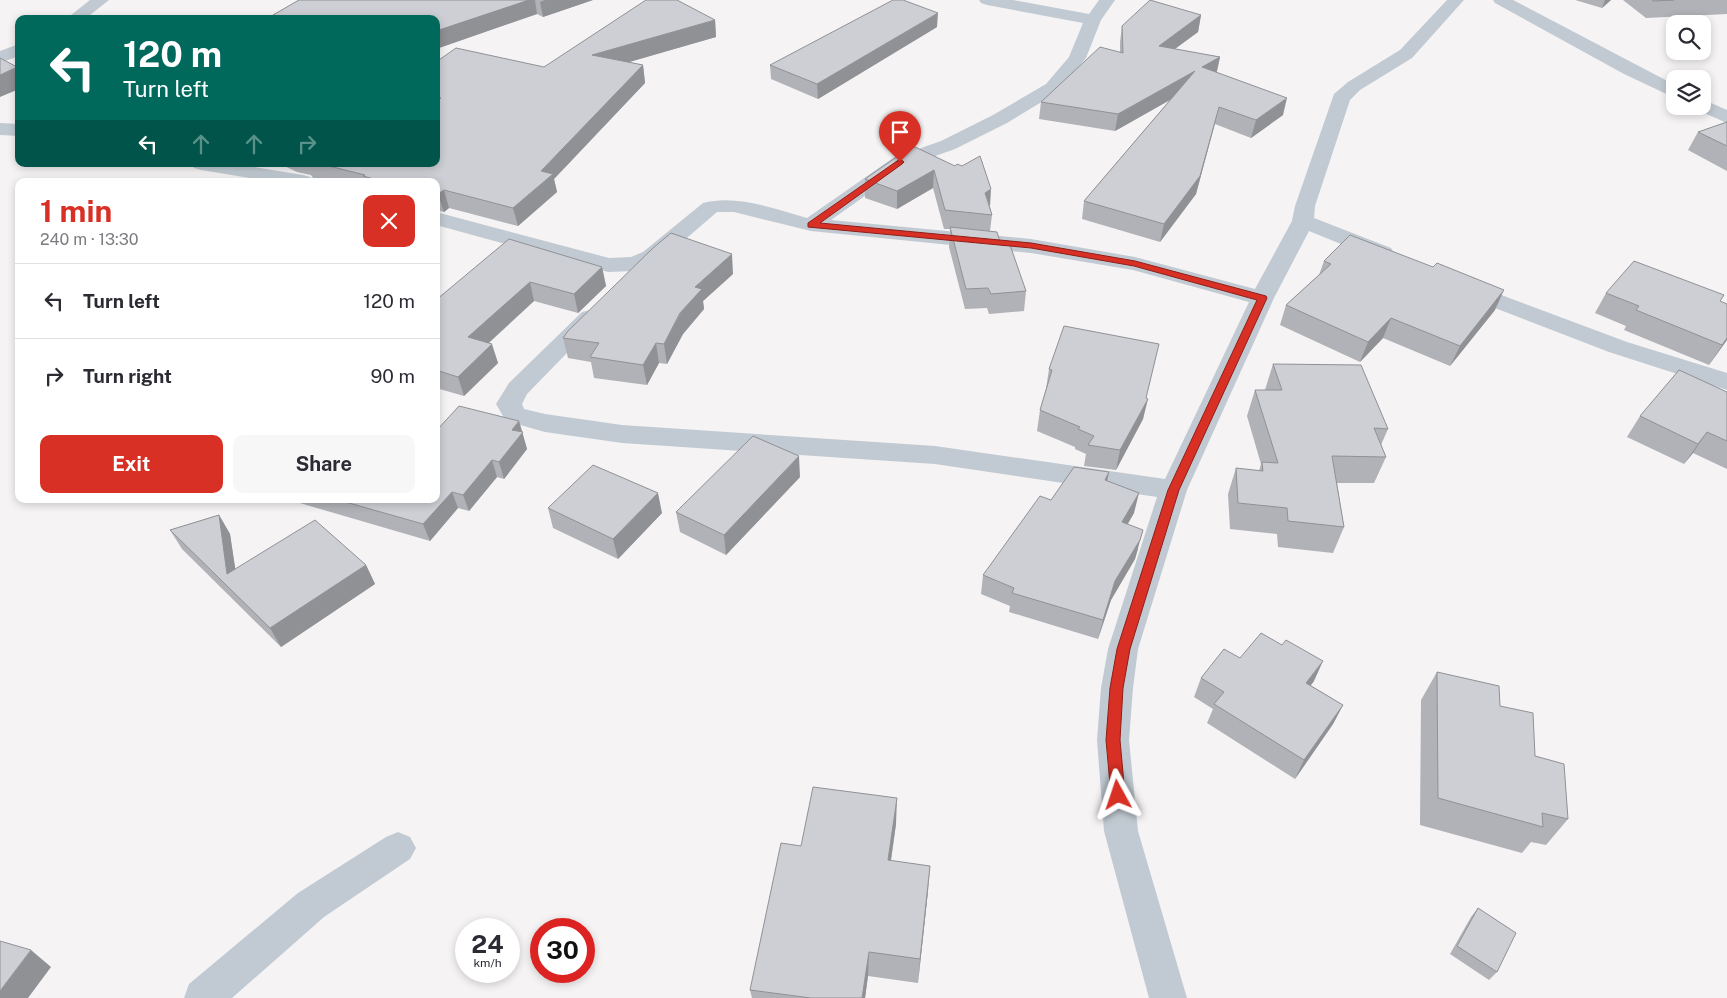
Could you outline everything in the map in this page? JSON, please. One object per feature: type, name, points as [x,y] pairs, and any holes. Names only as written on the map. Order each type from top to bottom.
[{"type":"street","points":[[80,15],[101,0]]},
{"type":"street","points":[[987,0],[1093,20]]},
{"type":"street","points":[[812,225],[900,162],[948,145],[1000,119],[1052,88],[1077,58],[1093,20],[1107,0]]},
{"type":"street","points":[[1168,998],[1121,831],[1113,740],[1117,688],[1123,649],[1173,490],[1262,298],[1303,221],[1305,206],[1341,98],[1354,86],[1406,54],[1456,0]]},
{"type":"street","points":[[1501,0],[1666,88]]},
{"type":"street","points":[[0,58],[15,50]]},
{"type":"street","points":[[1711,109],[1727,117]]},
{"type":"street","points":[[0,130],[15,130]]},
{"type":"street","points":[[219,167],[285,178]]},
{"type":"street","points":[[624,284],[651,257],[710,207],[721,205],[734,206],[812,225],[1031,246],[1135,264],[1262,298]]},
{"type":"street","points":[[440,219],[608,265],[634,264],[651,257]]},
{"type":"street","points":[[1303,221],[1403,263]]},
{"type":"street","points":[[1446,281],[1618,347],[1727,382]]},
{"type":"street","points":[[604,304],[518,389],[509,404],[515,415],[545,423],[622,434],[935,455],[1061,472],[1173,490]]},
{"type":"street","points":[[204,998],[311,905],[398,848]]},
{"type":"building","points":[[299,0],[529,0],[440,30],[440,15],[273,15]]},
{"type":"building","points":[[646,0],[677,0],[715,20],[592,55],[643,65],[541,171],[553,174],[513,208],[444,190],[440,193],[440,178],[370,178],[333,167],[440,167],[440,59],[456,48],[544,67]]},
{"type":"building","points":[[893,0],[903,0],[938,13],[817,84],[770,65]]},
{"type":"building","points":[[1150,0],[1201,15],[1159,46],[1220,57],[1202,67],[1287,98],[1256,120],[1219,107],[1200,176],[1164,224],[1084,201],[1195,71],[1118,114],[1041,102],[1100,47],[1123,53],[1122,26]]},
{"type":"building","points":[[0,58],[15,66],[15,68],[0,75]]},
{"type":"building","points":[[1727,122],[1727,146],[1698,132]]},
{"type":"building","points":[[915,147],[955,166],[957,164],[962,166],[980,156],[991,189],[985,193],[992,215],[945,210],[934,170],[897,191],[865,179],[908,149]]},
{"type":"building","points":[[950,227],[997,232],[1001,245],[1010,245],[1026,291],[991,294],[988,288],[966,289]]},
{"type":"building","points":[[671,233],[732,254],[695,287],[702,289],[680,313],[664,344],[656,343],[643,365],[590,357],[599,343],[563,338],[653,248]]},
{"type":"building","points":[[1350,235],[1433,267],[1437,263],[1504,290],[1460,346],[1391,318],[1368,342],[1286,305],[1331,264],[1324,261]]},
{"type":"building","points":[[509,239],[602,267],[574,294],[530,282],[468,337],[492,344],[458,377],[440,371],[440,297]]},
{"type":"building","points":[[1634,261],[1724,295],[1720,301],[1727,304],[1727,338],[1722,345],[1636,310],[1639,306],[1606,293]]},
{"type":"building","points":[[1064,326],[1159,344],[1146,398],[1148,399],[1120,450],[1088,445],[1094,436],[1078,429],[1080,427],[1040,410],[1052,370],[1049,369]]},
{"type":"building","points":[[1273,364],[1361,365],[1388,429],[1374,428],[1386,457],[1332,456],[1344,527],[1288,521],[1287,508],[1238,503],[1236,468],[1263,471],[1262,462],[1278,463],[1255,390],[1282,390]]},
{"type":"building","points":[[1679,370],[1727,392],[1727,441],[1707,432],[1698,444],[1640,416]]},
{"type":"building","points":[[459,406],[519,421],[512,430],[523,432],[499,462],[492,460],[463,495],[452,492],[423,524],[349,503],[440,503],[440,427]]},
{"type":"building","points":[[753,436],[799,456],[724,535],[676,512]]},
{"type":"building","points":[[593,465],[658,493],[613,539],[548,508]]},
{"type":"building","points":[[1074,467],[1109,472],[1105,480],[1139,493],[1122,522],[1143,530],[1140,540],[1115,581],[1103,620],[1012,593],[1014,588],[983,575],[1040,496],[1051,500]]},
{"type":"building","points":[[219,515],[227,574],[315,520],[366,565],[270,628],[170,530]]},
{"type":"building","points":[[1261,633],[1282,645],[1286,640],[1323,661],[1306,683],[1343,705],[1304,760],[1214,704],[1224,692],[1201,678],[1224,649],[1240,658]]},
{"type":"building","points":[[1437,672],[1499,686],[1500,706],[1533,713],[1535,756],[1564,764],[1568,819],[1542,813],[1543,827],[1438,798]]},
{"type":"building","points":[[813,787],[897,798],[888,860],[930,866],[920,959],[869,952],[862,998],[811,998],[750,990],[781,843],[801,846]]},
{"type":"building","points":[[1478,908],[1516,933],[1497,972],[1457,946]]},
{"type":"building","points":[[0,941],[31,950],[0,991]]},
{"type":"route","points":[[900,162],[812,225],[1031,246],[1135,264],[1262,298],[1173,490],[1123,649],[1117,688],[1113,740],[1118,795]]}]
